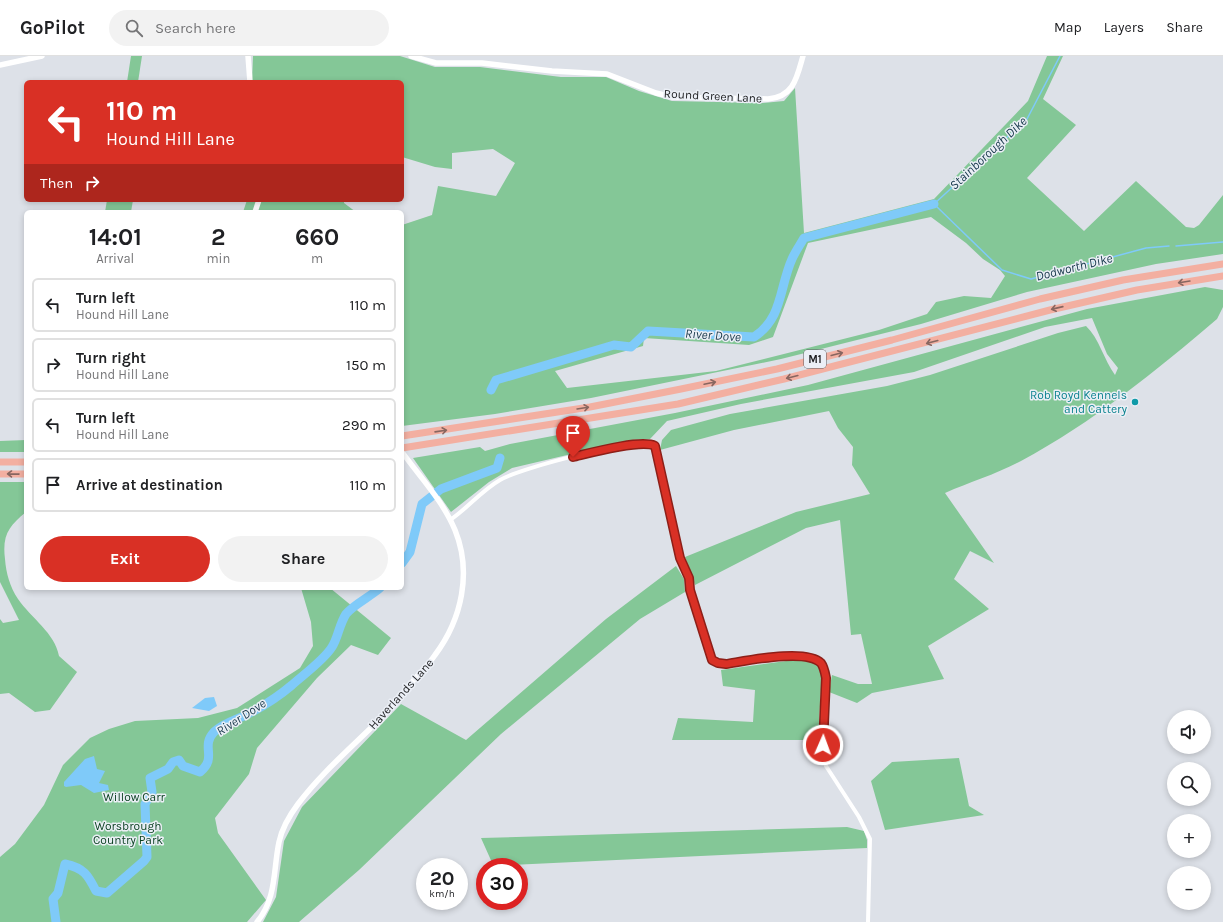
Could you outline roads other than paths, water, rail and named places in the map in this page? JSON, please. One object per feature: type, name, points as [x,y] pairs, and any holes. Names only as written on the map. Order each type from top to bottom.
[{"type":"highway","name":"M1","points":[[404,436],[583,408],[777,369],[892,340],[1040,299],[1124,280],[1223,264]]},
{"type":"highway","name":"M1","points":[[404,448],[678,404],[784,379],[1050,310],[1137,290],[1223,276]]},
{"type":"highway","points":[[0,462],[24,462]]},
{"type":"highway","points":[[0,474],[24,474]]},
{"type":"street","points":[[0,65],[42,56]]},
{"type":"street","points":[[248,56],[250,80]]},
{"type":"street","name":"Round Green Lane","points":[[411,56],[436,63],[482,63],[552,71],[602,73],[616,76],[656,93],[673,97],[768,99],[781,97],[791,88],[799,73],[803,56]]},
{"type":"street","points":[[450,520],[491,485],[518,471],[579,455],[634,444],[650,444],[655,446],[682,563],[689,578],[690,590],[712,660],[718,663],[726,664],[797,655],[820,662],[824,669],[826,678],[823,745],[826,766],[859,817],[870,839],[868,922]]},
{"type":"street","name":"Haverlands Lane","points":[[257,922],[266,908],[273,890],[279,841],[288,818],[312,788],[399,699],[435,656],[454,623],[461,602],[463,570],[461,550],[450,520],[430,489],[404,455]]},
{"type":"water","points":[[214,697],[217,706],[209,711],[192,708],[205,698]]},
{"type":"water","points":[[94,756],[97,769],[105,771],[99,783],[108,785],[109,790],[94,793],[81,785],[64,786],[64,782],[85,759]]},
{"type":"waterway","name":"Dodworth Dike","points":[[1060,56],[1027,119],[934,204],[1002,270],[1031,279],[1146,248],[1169,246]]},
{"type":"waterway","name":"River Dove","points":[[491,390],[496,380],[614,345],[631,347],[648,331],[754,337],[770,321],[775,312],[792,259],[804,238],[934,204]]},
{"type":"waterway","name":"Dodworth Dike","points":[[1176,246],[1223,242]]},
{"type":"waterway","name":"River Dove","points":[[404,560],[410,552],[422,504],[441,489],[497,468],[500,458]]},
{"type":"waterway","name":"River Dove","points":[[56,922],[53,899],[58,893],[65,864],[77,868],[85,873],[96,891],[107,893],[144,861],[147,857],[145,804],[152,792],[150,778],[168,769],[173,762],[179,760],[183,766],[200,772],[208,762],[208,742],[214,732],[225,724],[246,715],[270,701],[313,667],[332,647],[346,614],[353,607],[377,590]]},
{"type":"place","name":"Rob Royd Kennels and Cattery","points":[[1135,402]]},
{"type":"water label","name":"Stainborough Dike","points":[[988,153]]},
{"type":"park label","name":"Willow Carr","points":[[134,797]]},
{"type":"park label","name":"Worsbrough Country Park","points":[[128,833]]}]
